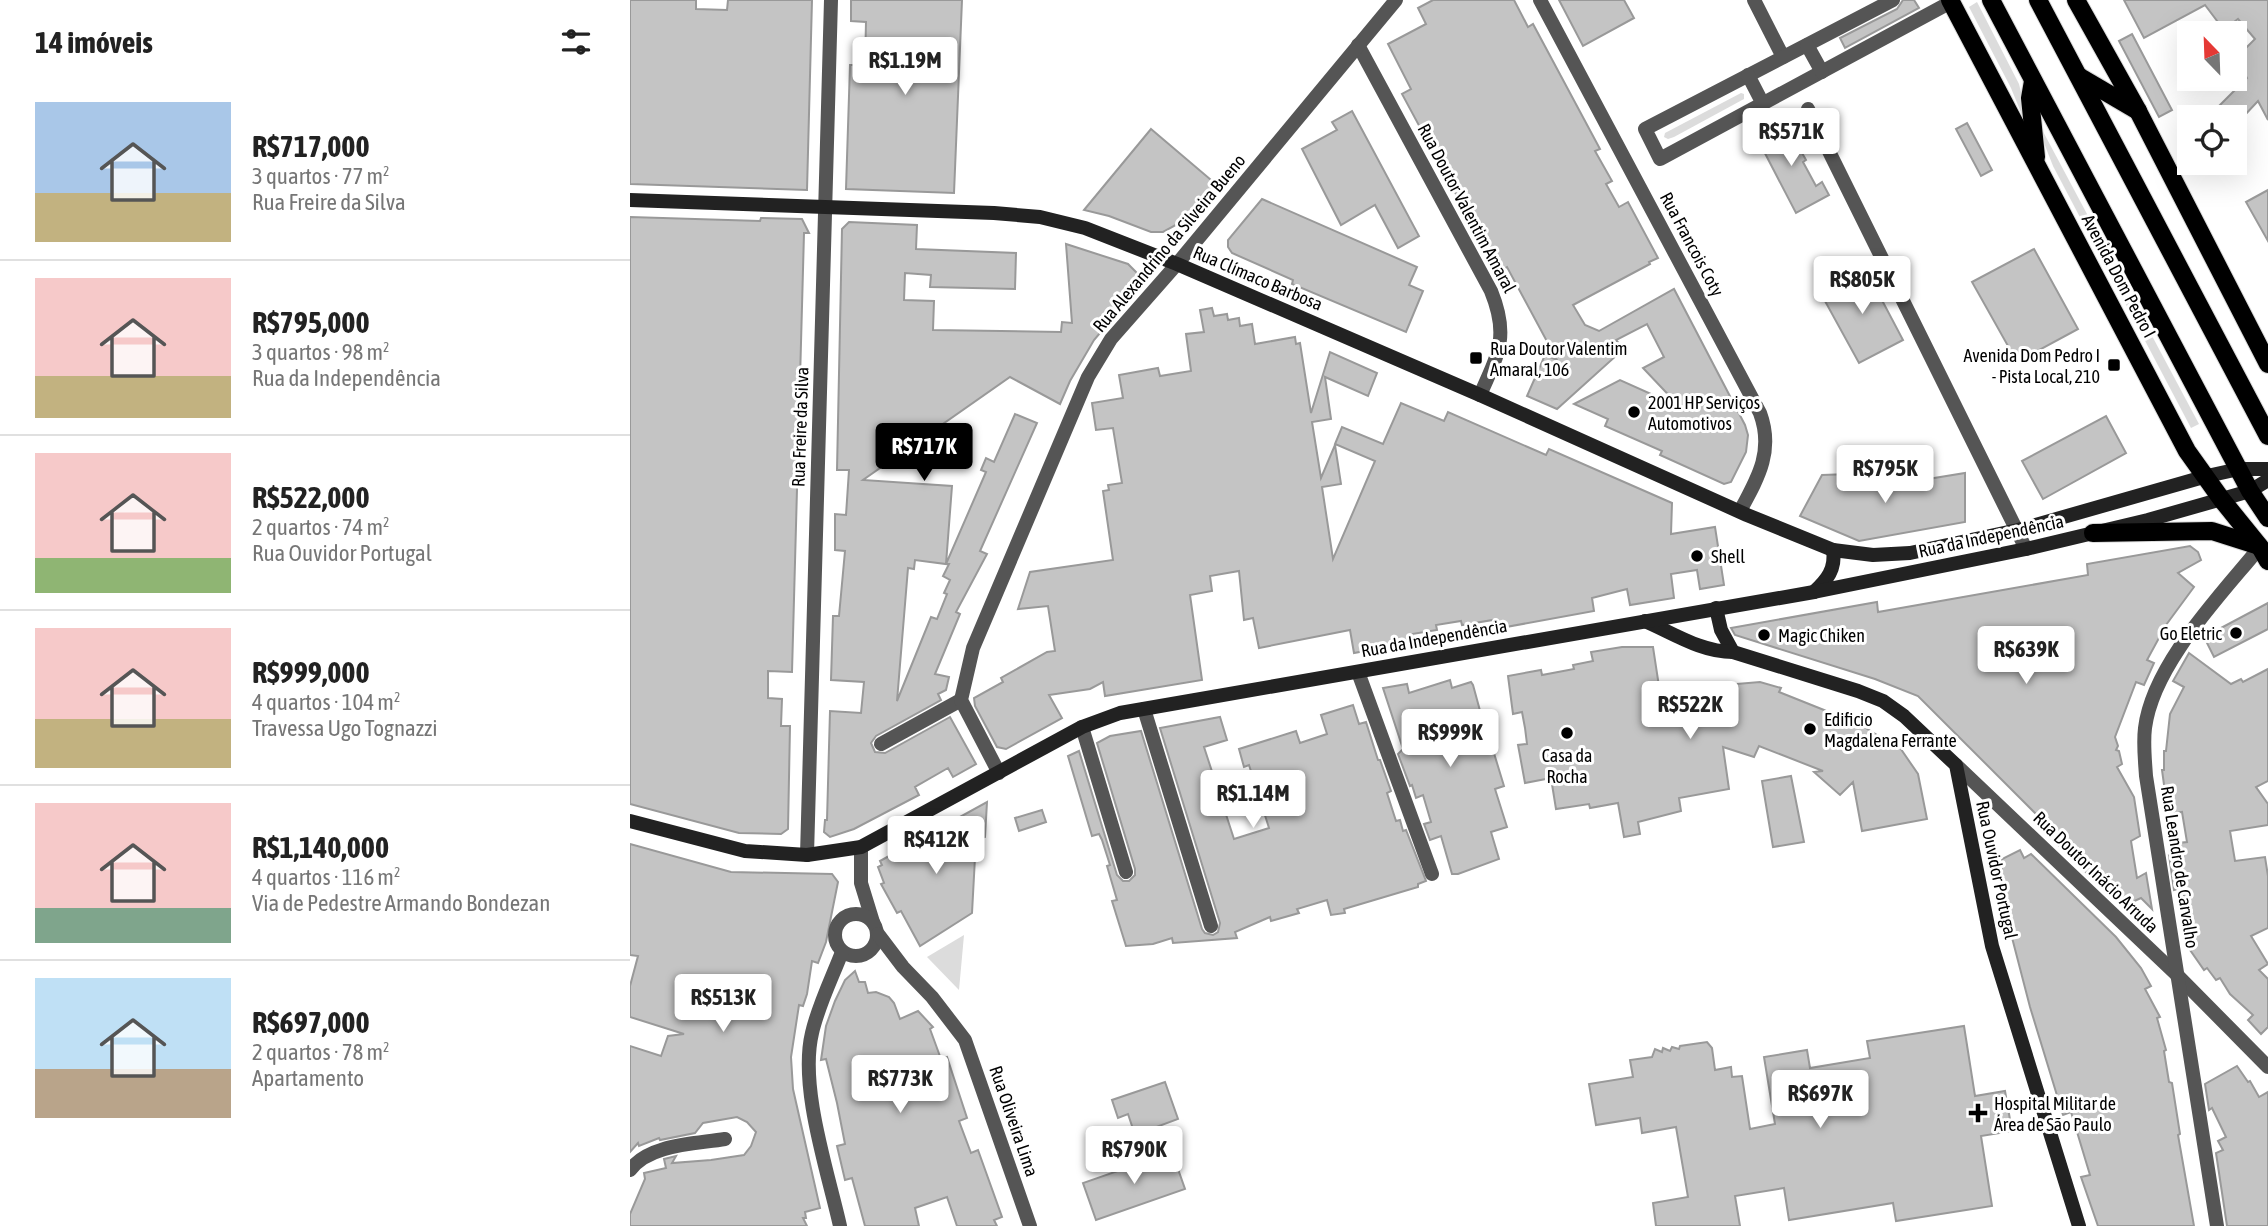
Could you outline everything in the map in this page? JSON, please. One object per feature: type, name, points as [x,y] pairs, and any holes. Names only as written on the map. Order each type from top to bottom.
[{"type":"main road","name":"Avenida Dom Pedro I","points":[[1991,0],[2250,491],[2268,518]]},
{"type":"main road","points":[[2024,0],[2054,30]]},
{"type":"main road","points":[[2038,0],[2268,436]]},
{"type":"main road","points":[[2076,0],[2138,111],[2268,364]]},
{"type":"main road","name":"Avenida Dom Pedro I","points":[[1952,1],[2187,451],[2222,500],[2265,552]]},
{"type":"main road","points":[[2080,77],[2138,111]]},
{"type":"main road","points":[[2033,80],[2030,98],[2038,166]]},
{"type":"main road","name":"Rua Clímaco Barbosa","points":[[630,201],[825,205],[1040,217],[1085,228],[1177,264],[1833,550]]},
{"type":"main road","name":"Rua da Independência","points":[[1833,550],[1873,555],[1910,553],[2018,530],[2207,476],[2239,469],[2268,469]]},
{"type":"main road","name":"Rua da Independência","points":[[630,821],[745,851],[807,855],[861,847],[1082,727],[1120,713],[1814,592],[2026,549],[2222,500],[2250,491],[2268,480]]},
{"type":"main road","points":[[2093,533],[2212,531],[2265,552]]},
{"type":"main road","points":[[1814,592],[1825,583],[1833,567],[1833,550]]},
{"type":"main road","points":[[1716,608],[1721,630],[1733,652]]},
{"type":"main road","points":[[1644,620],[1696,645],[1720,652],[1733,652],[1883,701],[1904,716],[1956,765]]},
{"type":"main road","name":"Rua Ouvidor Portugal","points":[[1956,765],[1992,946],[2079,1226]]},
{"type":"street","name":"Rua Freire da Silva","points":[[807,855],[831,0]]},
{"type":"street","name":"Rua Alexandrino da Silveira Bueno","points":[[961,700],[973,648],[1088,377],[1111,339],[1177,264],[1396,0]]},
{"type":"street","name":"Rua Francois Coty","points":[[1540,0],[1760,413],[1766,430],[1766,454],[1740,511]]},
{"type":"street","points":[[1754,0],[1783,57]]},
{"type":"street","points":[[1893,0],[1645,129],[1660,159],[1952,1]]},
{"type":"street","name":"Rua Doutor Valentim Amaral","points":[[1358,45],[1501,314],[1502,335],[1494,363],[1480,395]]},
{"type":"street","points":[[1807,45],[1822,72]]},
{"type":"street","points":[[1748,75],[1763,104]]},
{"type":"street","points":[[1808,109],[2026,549]]},
{"type":"street","name":"Rua Leandro de Carvalho","points":[[2217,1226],[2147,776],[2145,726],[2162,680],[2178,648],[2265,552]]},
{"type":"street","points":[[1358,672],[1432,874]]},
{"type":"street","points":[[881,744],[961,700],[999,773]]},
{"type":"street","points":[[1144,709],[1211,926]]},
{"type":"street","points":[[1082,727],[1126,872]]},
{"type":"street","name":"Rua Doutor Inácio Arruda","points":[[1956,765],[2176,974],[2268,1067]]},
{"type":"street","name":"Rua Oliveira Lima","points":[[861,847],[861,883],[876,928],[903,967],[932,997],[965,1040],[1030,1226]]},
{"type":"street","name":"Rua Oliveira Lima","points":[[846,917],[861,883]]},
{"type":"street","points":[[860,914],[876,928],[872,951],[862,957],[842,952],[838,947],[835,934],[837,927],[846,917],[860,914]]},
{"type":"street","name":"Rua Oliveira Lima","points":[[872,951],[903,967]]},
{"type":"street","points":[[840,1226],[816,1121],[809,1080],[809,1051],[812,1033],[842,952]]},
{"type":"street","points":[[630,1170],[639,1160],[651,1154],[725,1139]]},
{"type":"shaded area","points":[[1977,2],[2019,84],[2030,129],[2028,130],[2011,88],[1969,7]]},
{"type":"shaded area","points":[[1741,93],[1744,94],[1744,99],[1674,137],[1664,137],[1665,133]]},
{"type":"shaded area","points":[[2039,124],[2199,424],[2191,428],[2053,166],[2037,125]]},
{"type":"shaded area","points":[[964,935],[959,990],[927,957]]},
{"type":"building","points":[[630,0],[696,0],[696,9],[727,10],[728,0],[812,0],[807,190],[630,184]]},
{"type":"building","points":[[851,0],[962,0],[954,193],[846,189],[850,65],[865,65],[866,22],[851,21]]},
{"type":"building","points":[[1433,0],[1514,0],[1528,27],[1533,24],[1600,149],[1595,151],[1612,181],[1606,184],[1619,207],[1628,202],[1658,258],[1573,305],[1585,325],[1599,331],[1674,289],[1748,435],[1746,452],[1731,482],[1724,484],[1660,455],[1662,451],[1605,426],[1608,419],[1574,404],[1620,380],[1680,407],[1643,368],[1664,357],[1647,324],[1616,340],[1621,346],[1617,355],[1557,409],[1527,396],[1545,355],[1557,360],[1507,267],[1498,272],[1402,94],[1411,89],[1388,44],[1426,24],[1418,8]]},
{"type":"building","points":[[1559,0],[1624,0],[1634,18],[1583,46]]},
{"type":"building","points":[[1903,0],[1914,0],[1919,8],[1845,48],[1840,38],[1897,9]]},
{"type":"building","points":[[2124,0],[2268,0],[2268,120],[2258,101],[2247,113],[2247,105],[2220,105],[2234,91],[2247,91],[2247,47],[2255,39],[2247,30],[2247,21],[2217,21],[2205,5],[2144,38]]},
{"type":"building","points":[[2132,34],[2172,110],[2159,117],[2119,41]]},
{"type":"building","points":[[1352,111],[1419,236],[1398,248],[1375,205],[1341,225],[1302,149],[1337,130],[1332,122]]},
{"type":"building","points":[[1785,123],[1806,160],[1803,162],[1816,186],[1822,182],[1829,195],[1796,213],[1757,138]]},
{"type":"building","points":[[1967,123],[1992,170],[1981,176],[1956,129]]},
{"type":"building","points":[[1151,129],[1217,185],[1185,220],[1163,232],[1151,232],[1084,210]]},
{"type":"building","points":[[2268,190],[2268,241],[2246,202]]},
{"type":"building","points":[[1262,199],[1417,267],[1409,285],[1423,291],[1406,332],[1292,284],[1293,280],[1232,253],[1228,240]]},
{"type":"building","points":[[630,217],[760,221],[761,218],[802,219],[809,233],[804,233],[792,672],[768,671],[768,698],[782,699],[781,726],[790,726],[788,829],[781,834],[739,833],[630,804]]},
{"type":"building","points":[[849,222],[917,225],[916,249],[1016,253],[1015,289],[930,287],[931,275],[905,273],[904,300],[934,301],[933,330],[1061,332],[1062,322],[1072,323],[1066,244],[1128,264],[1137,273],[1139,283],[1137,289],[1094,340],[1060,404],[1010,377],[863,480],[952,486],[946,564],[986,472],[981,470],[986,458],[994,462],[1015,414],[1037,423],[980,551],[987,554],[956,612],[960,614],[935,674],[949,677],[946,690],[938,694],[941,700],[876,736],[871,743],[875,752],[885,753],[950,717],[976,764],[953,777],[948,768],[915,787],[919,795],[854,829],[830,837],[824,832],[827,820],[830,711],[861,713],[864,682],[831,680],[833,616],[839,616],[845,551],[835,550],[835,514],[846,515],[849,470],[837,470],[842,229]],"holes":[[[915,560],[949,564],[943,576],[950,580],[944,593],[947,594],[937,619],[931,617],[897,701],[908,568],[914,569]]]},
{"type":"building","points":[[2034,249],[2078,329],[2017,362],[1972,282]]},
{"type":"building","points":[[1865,268],[1903,340],[1859,363],[1820,292]]},
{"type":"building","points":[[1212,308],[1214,316],[1227,314],[1228,320],[1239,318],[1240,326],[1252,324],[1255,344],[1295,337],[1296,344],[1300,343],[1311,413],[1330,352],[1377,373],[1368,396],[1325,377],[1331,419],[1312,422],[1321,478],[1335,445],[1341,484],[1322,487],[1333,559],[1375,461],[1335,444],[1342,427],[1383,444],[1401,403],[1444,421],[1448,412],[1546,455],[1549,449],[1672,503],[1671,534],[1715,527],[1724,585],[1700,589],[1697,570],[1671,574],[1674,598],[1630,605],[1627,589],[1592,598],[1594,611],[1495,629],[1493,620],[1462,625],[1461,621],[1436,625],[1437,630],[1412,634],[1413,642],[1354,653],[1350,630],[1259,648],[1253,618],[1244,620],[1239,571],[1210,576],[1212,591],[1190,595],[1202,680],[1105,696],[1103,682],[1090,689],[1049,695],[1062,718],[1006,749],[997,747],[975,706],[974,698],[1003,682],[1001,678],[1047,652],[1055,651],[1048,606],[1018,609],[1030,572],[1113,560],[1103,491],[1109,490],[1108,485],[1122,483],[1113,428],[1096,430],[1092,403],[1123,398],[1119,375],[1158,368],[1160,376],[1191,371],[1186,334],[1204,332],[1200,310]]},
{"type":"building","points":[[2106,416],[2126,453],[2043,499],[2022,461]]},
{"type":"building","points":[[1879,473],[1879,487],[1965,473],[1965,522],[1859,541],[1800,516],[1822,475]]},
{"type":"building","points":[[2190,546],[2198,552],[2201,560],[2178,573],[2194,587],[2166,625],[2147,660],[2154,663],[2144,685],[2136,682],[2115,737],[2118,746],[2116,750],[2119,751],[2122,764],[2117,767],[2134,797],[2140,836],[2131,841],[2137,878],[2146,873],[2152,909],[2141,898],[2130,903],[2101,875],[2093,879],[2046,833],[2052,830],[1918,696],[1875,679],[1735,635],[1731,628],[1877,602],[1878,612],[2088,575],[2087,564]]},
{"type":"building","name":"Go Eletric","points":[[2268,603],[2268,629],[2214,657],[2204,637]]},
{"type":"building","points":[[1622,647],[1653,647],[1660,693],[1700,685],[1760,682],[1781,688],[1779,692],[1855,725],[1856,722],[1890,743],[1894,739],[1918,774],[1927,819],[1862,831],[1853,782],[1840,795],[1814,772],[1823,771],[1759,746],[1754,757],[1723,747],[1729,789],[1679,798],[1681,811],[1638,822],[1640,834],[1624,837],[1618,803],[1590,808],[1589,804],[1556,809],[1551,778],[1525,783],[1518,745],[1527,744],[1525,728],[1522,712],[1513,714],[1508,676],[1541,670],[1542,675],[1574,669],[1573,665],[1593,661],[1591,652]]},
{"type":"building","points":[[2189,653],[2231,684],[2241,679],[2243,682],[2268,669],[2268,781],[2256,787],[2268,804],[2268,825],[2230,831],[2235,861],[2265,857],[2268,876],[2268,928],[2251,936],[2268,964],[2259,970],[2268,979],[2268,1027],[2261,1034],[2248,1020],[2253,1015],[2230,994],[2220,978],[2216,980],[2207,968],[2204,970],[2188,947],[2186,940],[2194,937],[2182,888],[2174,890],[2169,855],[2179,853],[2178,843],[2187,842],[2182,812],[2168,814],[2162,770],[2170,714],[2184,687],[2173,681]]},
{"type":"building","points":[[1450,680],[1452,688],[1471,682],[1473,685],[1482,718],[1474,720],[1485,752],[1493,750],[1504,786],[1495,789],[1507,827],[1491,832],[1499,859],[1458,874],[1452,874],[1441,836],[1430,840],[1424,824],[1431,822],[1423,795],[1416,798],[1398,754],[1403,749],[1383,688],[1407,684],[1409,693]]},
{"type":"building","points":[[1353,705],[1359,724],[1366,722],[1391,791],[1387,793],[1396,821],[1400,820],[1403,831],[1406,830],[1426,881],[1418,884],[1418,887],[1344,909],[1345,913],[1331,915],[1327,900],[1297,909],[1299,913],[1271,921],[1270,917],[1235,932],[1237,938],[1173,943],[1172,938],[1153,944],[1126,946],[1112,901],[1117,900],[1107,866],[1110,865],[1099,834],[1092,836],[1068,756],[1079,751],[1117,875],[1123,881],[1129,881],[1135,875],[1135,869],[1097,743],[1110,736],[1141,731],[1202,929],[1213,935],[1218,932],[1220,923],[1160,728],[1220,717],[1227,740],[1204,747],[1234,839],[1269,828],[1249,765],[1244,767],[1239,749],[1296,731],[1300,743],[1327,734],[1321,715]]},
{"type":"building","points":[[1791,776],[1804,842],[1773,847],[1762,781]]},
{"type":"building","points":[[987,802],[985,837],[976,839],[972,913],[920,946],[901,911],[897,913],[881,884],[884,883],[878,867],[882,865],[880,861]]},
{"type":"building","points":[[1042,810],[1046,822],[1019,831],[1015,818]]},
{"type":"building","points":[[630,844],[731,872],[832,874],[838,882],[826,942],[818,963],[812,961],[807,994],[803,1006],[799,1005],[791,1057],[793,1089],[820,1208],[805,1212],[806,1218],[803,1218],[807,1226],[630,1226],[630,1214],[645,1179],[644,1173],[666,1168],[664,1159],[676,1156],[672,1163],[744,1155],[756,1132],[747,1122],[737,1117],[703,1123],[695,1133],[660,1140],[659,1138],[639,1146],[638,1143],[630,1152],[630,1046],[661,1056],[668,1036],[684,1034],[630,1017],[630,986],[638,956],[630,955]]},
{"type":"building","points":[[2020,850],[2024,858],[2031,854],[2116,937],[2141,968],[2151,986],[2145,989],[2160,1017],[2157,1018],[2166,1050],[2169,1082],[2172,1083],[2194,1226],[2098,1226],[2081,1177],[2090,1175],[2071,1112],[2063,1115],[2009,926],[1999,871],[2002,870],[2002,859]]},
{"type":"building","points":[[855,971],[859,982],[865,982],[868,993],[876,992],[889,997],[900,1019],[918,1011],[933,1027],[930,1029],[941,1059],[947,1057],[967,1118],[959,1121],[971,1153],[978,1150],[1002,1217],[994,1220],[997,1226],[957,1226],[947,1197],[915,1208],[919,1226],[865,1226],[852,1178],[845,1180],[837,1146],[845,1144],[837,1103],[826,1059],[821,1060],[826,1026],[835,1001],[845,980]]},
{"type":"building","points":[[1964,1026],[1975,1096],[2005,1091],[2012,1131],[1981,1136],[1992,1206],[1896,1221],[1893,1203],[1789,1220],[1784,1188],[1735,1196],[1740,1226],[1656,1226],[1653,1203],[1688,1197],[1676,1127],[1642,1133],[1640,1118],[1596,1125],[1589,1084],[1633,1077],[1630,1060],[1652,1057],[1655,1049],[1670,1051],[1672,1047],[1679,1049],[1680,1046],[1707,1042],[1712,1048],[1715,1070],[1731,1067],[1732,1077],[1742,1076],[1750,1129],[1775,1124],[1764,1057],[1807,1050],[1810,1068],[1870,1058],[1867,1041]]},
{"type":"building","points":[[2237,1066],[2259,1097],[2268,1092],[2268,1226],[2227,1226],[2216,1153],[2223,1150],[2218,1141],[2226,1137],[2212,1108],[2209,1110],[2205,1084]]},
{"type":"building","points":[[1165,1082],[1178,1119],[1135,1135],[1128,1114],[1118,1118],[1112,1100]]},
{"type":"building","points":[[1172,1152],[1185,1189],[1096,1220],[1083,1183]]},
{"type":"place","name":"Rua Doutor Valentim Amaral, 106","points":[[1476,358]]},
{"type":"place","name":"Avenida Dom Pedro I - Pista Local, 210","points":[[2114,365]]},
{"type":"place","name":"2001 HP Serviços Automotivos","points":[[1634,412]]},
{"type":"place","name":"Shell","points":[[1697,556]]},
{"type":"place","name":"Go Eletric","points":[[2236,633]]},
{"type":"place","name":"Magic Chiken","points":[[1764,635]]},
{"type":"place","name":"Edificio Magdalena Ferrante","points":[[1810,729]]},
{"type":"place","name":"Casa da Rocha","points":[[1567,733]]},
{"type":"place","name":"Hospital Militar de Área de São Paulo","points":[[1978,1113]]}]
